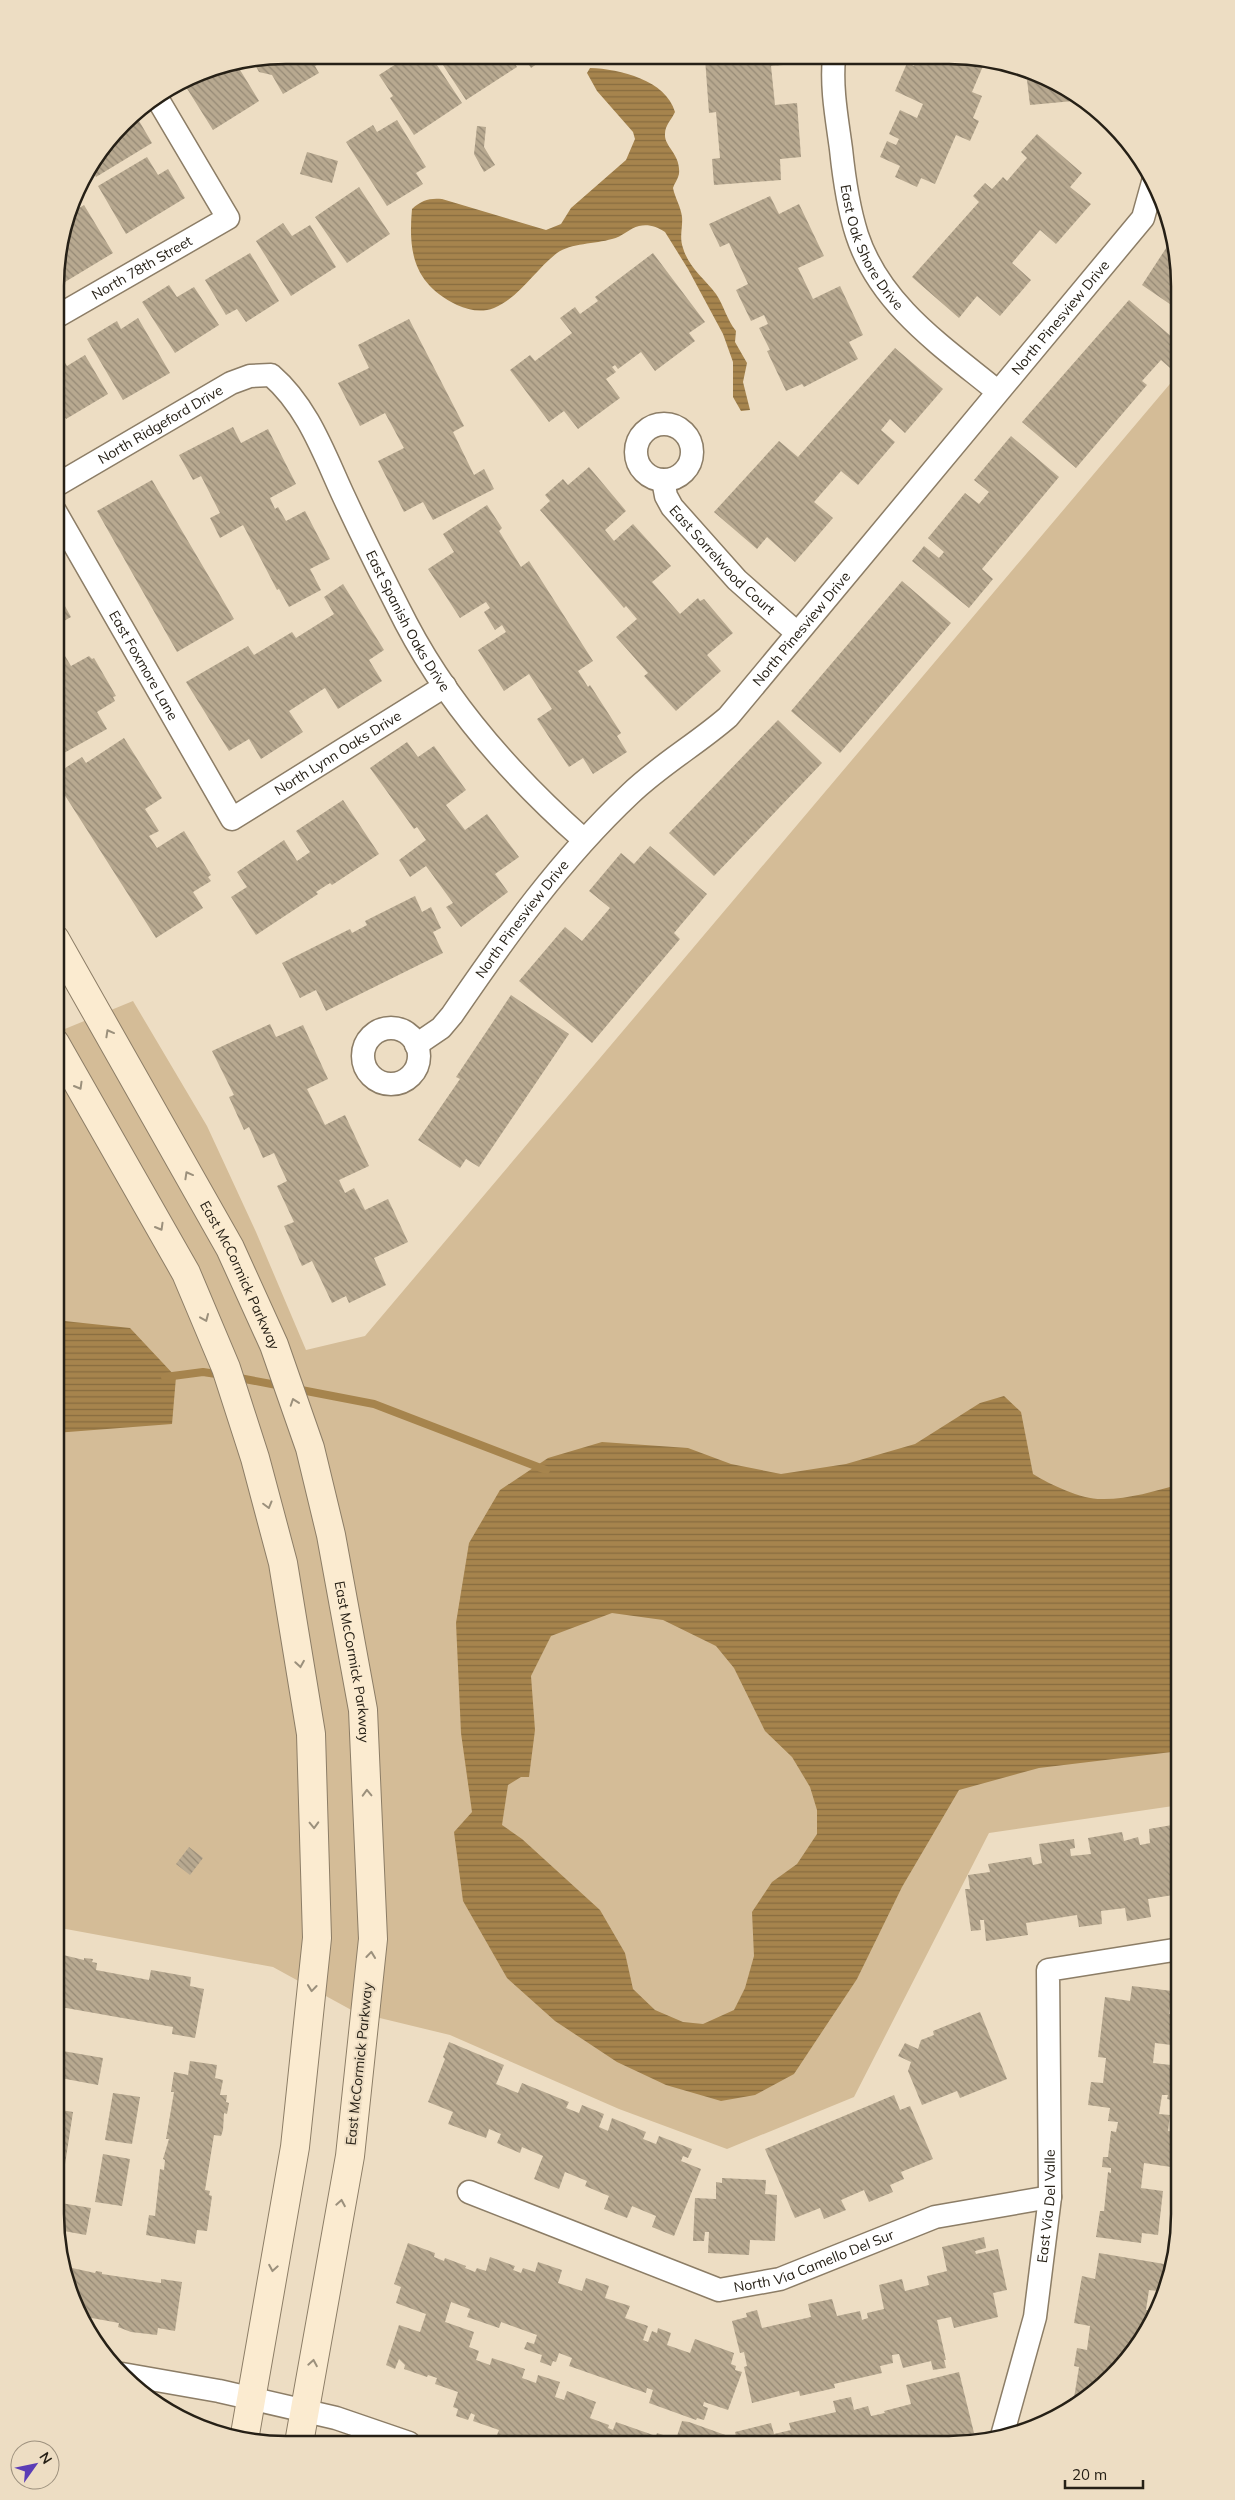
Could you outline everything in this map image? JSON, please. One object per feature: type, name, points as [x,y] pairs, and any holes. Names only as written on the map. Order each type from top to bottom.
[{"type":"main road","name":"East McCormick Parkway","points":[[64,955],[230,1248],[274,1345],[310,1448],[331,1535],[363,1710],[373,1939],[350,2156],[300,2436]]},
{"type":"main road","points":[[64,1059],[186,1273],[226,1368],[255,1458],[283,1563],[311,1734],[317,1938],[294,2147],[245,2432]]},
{"type":"street","name":"East Oak Shore Drive","points":[[834,64],[833,79],[848,200],[865,255],[875,274],[904,313],[997,391]]},
{"type":"street","name":"North 78th Street","points":[[64,312],[228,218],[160,103]]},
{"type":"street","name":"North Pinesview Drive","points":[[416,1045],[441,1028],[452,1015],[515,924],[583,839],[632,792],[703,740],[728,717],[997,391],[1143,218],[1150,192]]},
{"type":"street","name":"North Ridgeford Drive","points":[[64,481],[231,383],[250,376],[271,375]]},
{"type":"street","name":"East Spanish Oaks Drive","points":[[271,375],[288,390],[305,414],[391,594],[444,686],[476,730],[517,778],[583,839]]},
{"type":"street","name":"East Sorrelwood Court","points":[[663,480],[666,496],[672,506],[737,580],[797,632]]},
{"type":"street","name":"East Foxmore Lane","points":[[64,525],[232,819]]},
{"type":"street","name":"North Lynn Oaks Drive","points":[[232,819],[444,686]]},
{"type":"street","name":"East Via Del Valle","points":[[1004,2430],[1034,2317],[1050,2197],[1048,1970],[1171,1950]]},
{"type":"street","name":"North Via Camello Del Sur","points":[[469,2192],[719,2290],[780,2279],[935,2217],[1050,2197]]},
{"type":"street","points":[[134,2376],[251,2398],[336,2418],[387,2436]]},
{"type":"shaded area","points":[[590,68],[615,71],[640,78],[652,84],[670,101],[675,112],[667,125],[665,139],[678,161],[679,167],[679,174],[673,188],[682,217],[682,244],[689,261],[716,294],[736,331],[735,342],[747,363],[743,382],[750,410],[741,411],[733,397],[733,362],[723,334],[688,269],[665,232],[659,229],[643,225],[616,238],[569,247],[557,253],[503,303],[494,308],[484,310],[466,308],[443,297],[431,287],[417,266],[411,240],[412,209],[422,202],[429,199],[442,199],[546,230],[561,224],[571,208],[626,160],[635,139],[633,132],[597,91],[587,73]]},
{"type":"shaded area","points":[[1171,383],[1171,1806],[989,1833],[854,2097],[727,2149],[619,2109],[450,2035],[355,2012],[273,1967],[64,1929],[64,1029],[133,1001],[207,1126],[256,1232],[306,1350],[365,1336]]},
{"type":"shaded area","points":[[64,1321],[130,1328],[176,1377],[172,1424],[64,1432]]},
{"type":"shaded area","points":[[1004,1396],[1021,1412],[1033,1474],[1049,1483],[1067,1491],[1095,1499],[1123,1498],[1171,1486],[1171,1752],[1039,1768],[959,1790],[902,1887],[857,1979],[794,2074],[755,2095],[721,2101],[666,2085],[617,2062],[555,2021],[507,1978],[463,1901],[454,1832],[472,1812],[461,1733],[456,1623],[469,1543],[500,1490],[548,1458],[602,1442],[688,1448],[731,1464],[781,1474],[846,1464],[915,1444],[980,1403]],"holes":[[[612,1613],[663,1620],[716,1646],[734,1668],[765,1731],[792,1757],[810,1787],[817,1810],[817,1834],[797,1864],[772,1882],[752,1912],[754,1956],[745,1988],[734,2010],[703,2024],[683,2022],[655,2010],[633,1989],[625,1953],[600,1910],[522,1839],[502,1825],[508,1785],[521,1777],[529,1777],[535,1730],[531,1676],[551,1636]]]},
{"type":"building","points":[[271,64],[319,64],[315,66],[319,73],[283,94],[272,75],[259,72],[256,66]]},
{"type":"building","points":[[396,64],[436,64],[462,103],[414,135],[390,98],[393,96],[379,75]]},
{"type":"building","points":[[442,64],[515,64],[517,67],[466,100]]},
{"type":"building","points":[[528,64],[537,64],[531,68]]},
{"type":"building","points":[[705,64],[796,64],[771,66],[775,105],[797,103],[801,157],[780,159],[781,180],[714,185],[712,159],[720,158],[716,112],[709,113]]},
{"type":"building","points":[[907,64],[914,66],[915,64],[964,64],[983,67],[972,92],[982,96],[973,118],[979,121],[970,141],[956,135],[935,184],[921,178],[917,187],[895,177],[900,166],[880,157],[887,141],[896,145],[899,139],[889,134],[900,110],[917,118],[923,104],[895,91]]},
{"type":"building","points":[[239,69],[259,101],[213,130],[186,87]]},
{"type":"building","points":[[1027,80],[1035,81],[1073,101],[1030,105]]},
{"type":"building","points":[[138,120],[152,143],[96,177],[94,173],[101,162],[119,139]]},
{"type":"building","points":[[397,120],[426,167],[416,173],[423,184],[387,206],[346,142],[373,125],[377,132]]},
{"type":"building","points":[[477,126],[486,127],[484,147],[495,165],[484,172],[474,154]]},
{"type":"building","points":[[1037,134],[1082,173],[1070,187],[1091,204],[1056,244],[1040,230],[1012,263],[1031,280],[1000,316],[977,296],[959,318],[912,277],[979,202],[973,196],[985,183],[992,189],[1003,177],[1007,181],[1027,158],[1021,152]]},
{"type":"building","points":[[307,152],[338,161],[332,183],[300,174]]},
{"type":"building","points":[[147,157],[158,175],[168,169],[185,198],[126,234],[98,186]]},
{"type":"building","points":[[359,187],[390,234],[347,263],[315,217]]},
{"type":"building","points":[[770,196],[779,214],[799,204],[824,256],[798,268],[813,299],[840,286],[863,335],[849,342],[858,359],[804,387],[802,384],[786,391],[767,351],[770,350],[759,328],[768,324],[764,315],[751,321],[736,290],[748,284],[729,243],[720,247],[709,224]]},
{"type":"building","points":[[84,205],[113,253],[65,282],[64,271],[68,242],[78,209]]},
{"type":"building","points":[[283,223],[292,236],[310,225],[336,267],[291,296],[256,241]]},
{"type":"building","points":[[1168,246],[1171,271],[1171,305],[1142,285]]},
{"type":"building","points":[[250,253],[279,301],[246,322],[237,309],[226,315],[205,280]]},
{"type":"building","points":[[653,253],[705,322],[689,333],[695,341],[655,371],[641,352],[618,369],[615,365],[612,367],[616,372],[606,379],[620,398],[578,429],[564,411],[549,422],[510,370],[530,355],[535,361],[572,333],[560,318],[575,307],[580,314],[598,301],[595,297]]},
{"type":"building","points":[[169,285],[177,297],[194,287],[219,325],[175,353],[142,302]]},
{"type":"building","points":[[1129,300],[1171,336],[1171,367],[1170,368],[1161,360],[1142,381],[1147,385],[1076,468],[1022,422]]},
{"type":"building","points":[[138,318],[170,373],[123,400],[87,339],[117,321],[121,329]]},
{"type":"building","points":[[409,319],[464,426],[453,432],[474,475],[484,469],[494,489],[433,520],[423,502],[404,512],[378,461],[404,448],[385,413],[360,426],[338,383],[369,368],[358,345]]},
{"type":"building","points":[[895,348],[943,389],[905,433],[890,419],[881,430],[895,442],[858,485],[841,471],[814,502],[833,518],[795,562],[767,537],[757,549],[714,512],[779,441],[798,457]]},
{"type":"building","points":[[85,355],[108,394],[66,419],[64,416],[64,361],[67,366]]},
{"type":"building","points":[[233,427],[241,443],[268,429],[296,484],[270,498],[275,509],[278,507],[286,521],[305,511],[330,559],[310,569],[321,590],[289,607],[279,589],[277,590],[243,525],[220,538],[210,518],[220,513],[201,476],[193,480],[179,455]]},
{"type":"building","points":[[1011,436],[1059,477],[982,569],[993,579],[969,608],[912,561],[924,546],[939,558],[944,552],[928,538],[965,493],[979,504],[989,492],[974,480]]},
{"type":"building","points":[[589,467],[626,511],[605,530],[614,541],[633,524],[671,566],[652,582],[680,614],[698,598],[700,601],[704,599],[733,633],[707,655],[721,671],[676,711],[644,676],[648,673],[616,637],[637,619],[626,606],[624,608],[540,510],[550,501],[545,495],[563,479],[568,485]]},
{"type":"building","points":[[152,480],[234,619],[177,652],[97,511]]},
{"type":"building","points":[[487,505],[502,528],[499,531],[521,567],[529,561],[593,661],[578,671],[588,687],[590,685],[621,733],[617,736],[627,752],[593,774],[583,758],[569,767],[537,719],[552,709],[529,674],[504,691],[478,650],[506,632],[502,625],[495,630],[484,612],[490,608],[486,602],[460,618],[428,569],[454,552],[443,534]]},
{"type":"building","points":[[902,581],[951,623],[840,753],[791,711]]},
{"type":"building","points":[[343,584],[384,650],[369,660],[382,681],[338,709],[325,688],[289,711],[303,732],[261,759],[249,739],[229,751],[186,682],[248,646],[254,655],[292,632],[296,638],[334,614],[324,597]]},
{"type":"building","points":[[64,604],[71,617],[64,621]]},
{"type":"building","points":[[64,654],[71,666],[89,656],[92,659],[94,658],[116,696],[113,697],[115,701],[97,712],[107,729],[64,753]]},
{"type":"building","points":[[778,720],[822,763],[714,876],[669,833]]},
{"type":"building","points":[[124,738],[162,798],[145,809],[159,831],[149,836],[157,848],[184,831],[211,875],[208,877],[211,881],[193,892],[203,908],[156,938],[64,794],[64,769],[82,757],[86,763]]},
{"type":"building","points":[[407,742],[418,757],[434,746],[466,790],[446,805],[465,830],[487,814],[519,857],[495,874],[508,892],[461,927],[446,907],[453,903],[426,866],[410,877],[399,860],[426,840],[417,827],[414,829],[370,768]]},
{"type":"building","points":[[343,800],[379,854],[332,885],[330,883],[316,892],[318,894],[256,935],[231,897],[247,887],[237,872],[284,840],[297,861],[310,852],[296,831]]},
{"type":"building","points":[[650,846],[707,894],[674,933],[680,939],[592,1043],[519,981],[565,927],[582,941],[610,908],[589,891],[621,853],[634,864]]},
{"type":"building","points":[[415,896],[422,912],[431,907],[441,928],[433,932],[443,953],[326,1011],[316,990],[300,998],[282,963],[350,929],[352,933],[367,925],[365,921]]},
{"type":"building","points":[[511,995],[569,1034],[479,1167],[466,1159],[460,1168],[418,1140],[460,1079],[456,1077]]},
{"type":"building","points":[[270,1024],[276,1037],[303,1025],[328,1079],[307,1089],[325,1125],[345,1115],[369,1166],[339,1180],[345,1193],[354,1188],[365,1210],[388,1199],[408,1242],[374,1258],[386,1285],[349,1303],[346,1296],[332,1303],[312,1261],[302,1266],[284,1226],[294,1222],[277,1186],[287,1181],[274,1153],[263,1158],[249,1127],[244,1130],[229,1097],[234,1095],[212,1051]]},
{"type":"building","points":[[1171,1825],[1171,1895],[1148,1899],[1151,1917],[1127,1921],[1125,1908],[1101,1911],[1102,1924],[1079,1927],[1077,1915],[1026,1923],[1028,1935],[986,1941],[984,1920],[980,1920],[981,1930],[971,1931],[965,1889],[970,1889],[968,1875],[990,1872],[988,1864],[1031,1857],[1033,1865],[1042,1863],[1039,1844],[1074,1839],[1075,1848],[1070,1849],[1071,1856],[1091,1854],[1088,1838],[1122,1832],[1124,1841],[1138,1837],[1140,1845],[1150,1843],[1149,1829]]},
{"type":"building","points":[[189,1847],[203,1858],[190,1875],[176,1864]]},
{"type":"building","points":[[64,1955],[84,1960],[84,1958],[93,1959],[92,1962],[97,1963],[96,1970],[149,1980],[151,1970],[191,1977],[190,1986],[204,1989],[195,2038],[172,2034],[173,2027],[64,2008]]},
{"type":"building","points":[[1132,1986],[1171,1991],[1169,2014],[1171,2014],[1171,2045],[1155,2043],[1153,2063],[1171,2065],[1171,2100],[1167,2099],[1168,2095],[1162,2095],[1159,2114],[1170,2115],[1168,2131],[1171,2131],[1171,2167],[1144,2163],[1141,2188],[1163,2191],[1158,2235],[1142,2233],[1141,2243],[1096,2237],[1100,2211],[1104,2211],[1108,2172],[1111,2173],[1111,2168],[1102,2167],[1103,2157],[1108,2157],[1111,2131],[1116,2132],[1118,2122],[1108,2121],[1110,2108],[1088,2105],[1091,2082],[1103,2083],[1106,2058],[1098,2057],[1105,1997],[1130,2001]]},
{"type":"building","points":[[980,2012],[1007,2079],[960,2098],[957,2091],[922,2105],[908,2071],[911,2062],[898,2056],[905,2043],[918,2049],[921,2040],[934,2035],[933,2031]]},
{"type":"building","points":[[449,2042],[504,2065],[496,2084],[518,2093],[522,2083],[569,2102],[566,2108],[579,2113],[582,2105],[604,2114],[599,2127],[608,2131],[612,2118],[646,2132],[643,2139],[656,2144],[659,2136],[692,2149],[688,2158],[683,2156],[681,2161],[701,2169],[674,2236],[652,2227],[656,2216],[632,2206],[627,2218],[604,2209],[609,2196],[585,2186],[587,2181],[565,2172],[559,2189],[534,2179],[543,2156],[522,2147],[520,2153],[497,2143],[501,2134],[489,2129],[486,2138],[448,2124],[453,2112],[428,2102],[445,2059],[443,2057]]},
{"type":"building","points":[[64,2051],[103,2058],[98,2085],[64,2079]]},
{"type":"building","points":[[190,2061],[217,2065],[215,2078],[223,2080],[220,2095],[227,2095],[226,2102],[229,2103],[227,2114],[224,2113],[221,2136],[214,2135],[205,2190],[210,2191],[209,2195],[212,2196],[207,2231],[197,2230],[195,2244],[146,2235],[149,2215],[155,2216],[160,2169],[164,2170],[165,2160],[163,2159],[169,2139],[166,2139],[174,2092],[171,2092],[174,2072],[188,2075]]},
{"type":"building","points":[[113,2093],[140,2097],[132,2144],[105,2140]]},
{"type":"building","points":[[894,2095],[900,2110],[910,2106],[933,2159],[901,2172],[904,2179],[890,2185],[893,2192],[869,2202],[864,2190],[841,2200],[846,2210],[824,2219],[820,2208],[795,2218],[765,2149]]},
{"type":"building","points":[[64,2110],[73,2112],[64,2171]]},
{"type":"building","points":[[103,2154],[130,2159],[122,2206],[95,2202]]},
{"type":"building","points":[[722,2178],[766,2180],[765,2194],[777,2195],[775,2241],[750,2240],[749,2255],[708,2253],[709,2232],[705,2232],[704,2241],[693,2241],[695,2198],[716,2199],[716,2182],[722,2183]]},
{"type":"building","points":[[64,2204],[91,2208],[86,2235],[64,2231]]},
{"type":"building","points":[[984,2237],[986,2248],[975,2251],[976,2254],[998,2249],[1007,2290],[993,2293],[998,2317],[954,2328],[951,2317],[937,2320],[946,2368],[933,2370],[931,2361],[903,2368],[899,2354],[892,2355],[893,2363],[880,2366],[882,2373],[834,2384],[835,2388],[800,2396],[799,2391],[752,2403],[744,2367],[747,2366],[744,2352],[740,2353],[732,2321],[747,2317],[746,2313],[757,2310],[762,2328],[811,2317],[808,2304],[832,2299],[837,2316],[860,2311],[862,2320],[868,2318],[867,2313],[884,2309],[879,2285],[902,2279],[905,2291],[929,2285],[927,2276],[947,2271],[942,2247]]},
{"type":"building","points":[[408,2243],[435,2253],[434,2257],[444,2261],[445,2258],[466,2266],[465,2268],[475,2272],[477,2268],[486,2271],[490,2257],[515,2266],[513,2270],[521,2273],[523,2268],[535,2272],[538,2262],[562,2270],[558,2283],[582,2291],[586,2278],[609,2286],[605,2298],[630,2306],[625,2318],[648,2326],[643,2340],[648,2342],[652,2331],[657,2333],[658,2328],[671,2333],[667,2345],[690,2353],[695,2339],[734,2353],[731,2364],[736,2366],[735,2370],[742,2372],[728,2410],[704,2402],[703,2406],[708,2408],[704,2420],[697,2418],[696,2420],[649,2403],[653,2390],[647,2388],[646,2393],[569,2366],[572,2358],[559,2353],[556,2362],[553,2361],[551,2366],[540,2362],[542,2355],[524,2349],[527,2342],[534,2344],[537,2335],[501,2322],[499,2328],[467,2317],[470,2309],[451,2302],[445,2322],[474,2332],[469,2347],[479,2351],[476,2360],[490,2365],[492,2358],[525,2369],[522,2378],[536,2383],[538,2375],[560,2382],[555,2397],[564,2400],[567,2391],[596,2402],[590,2418],[609,2425],[608,2428],[613,2430],[616,2422],[656,2436],[496,2436],[499,2430],[473,2421],[475,2415],[471,2413],[468,2420],[456,2416],[458,2409],[453,2407],[458,2392],[435,2384],[437,2378],[428,2375],[427,2377],[404,2369],[405,2365],[399,2359],[395,2369],[386,2365],[399,2325],[420,2332],[426,2314],[396,2303],[401,2287],[394,2284]]},
{"type":"building","points":[[1099,2253],[1166,2264],[1157,2292],[1149,2290],[1146,2310],[1149,2311],[1134,2338],[1116,2361],[1096,2381],[1085,2390],[1073,2399],[1070,2401],[1070,2398],[1074,2398],[1079,2367],[1074,2366],[1077,2348],[1087,2350],[1090,2326],[1074,2323],[1082,2276],[1095,2279]]},
{"type":"building","points":[[70,2268],[161,2283],[161,2279],[182,2282],[175,2331],[158,2328],[157,2335],[131,2332],[118,2327],[119,2323],[89,2317]]},
{"type":"building","points":[[959,2372],[974,2433],[962,2436],[736,2436],[735,2432],[771,2423],[774,2434],[791,2430],[789,2423],[836,2412],[833,2401],[851,2397],[854,2410],[868,2406],[871,2416],[885,2413],[884,2411],[911,2404],[906,2385]]},
{"type":"building","points":[[682,2421],[728,2436],[677,2436]]},
{"type":"building","points":[[657,2433],[666,2436],[656,2436]]},
{"type":"waterway","points":[[165,1377],[203,1372],[223,1375]]},
{"type":"waterway","points":[[234,1377],[282,1386]]},
{"type":"waterway","points":[[296,1389],[374,1404],[546,1470]]}]
